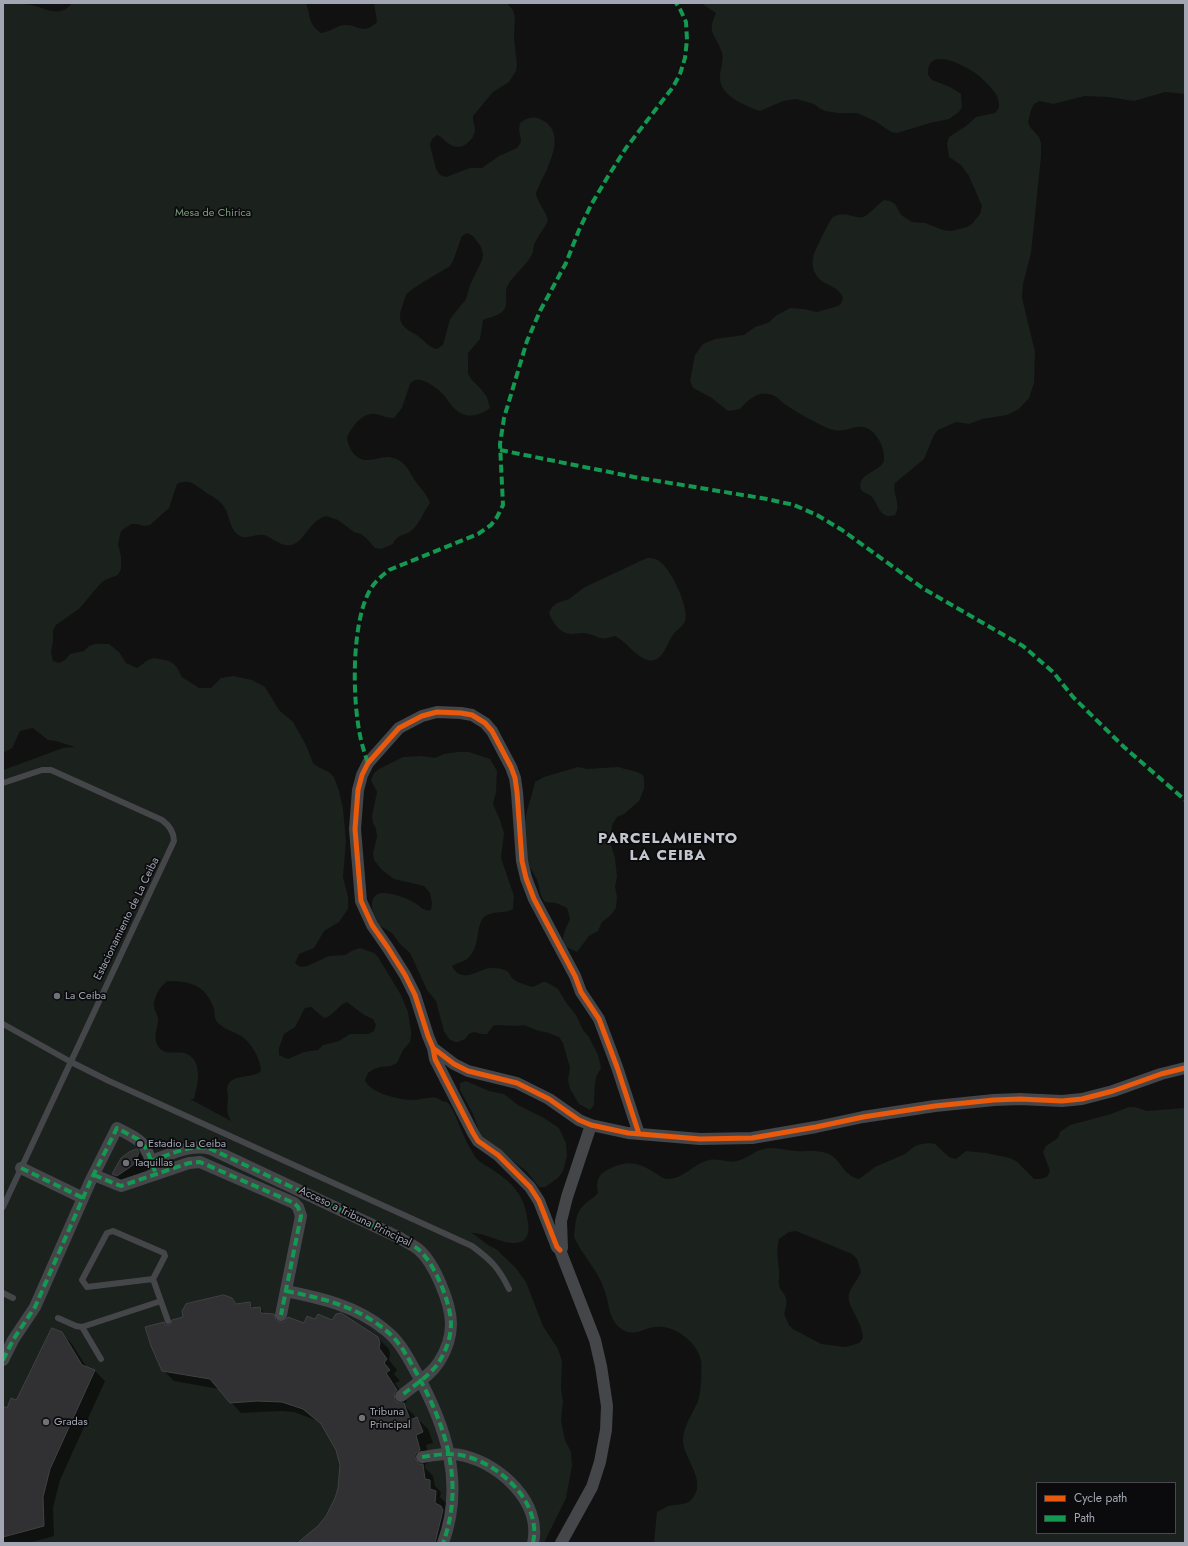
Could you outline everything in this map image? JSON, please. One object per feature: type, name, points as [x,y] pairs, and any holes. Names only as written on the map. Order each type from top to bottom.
[{"type":"street","points":[[561,1543],[592,1487],[603,1448],[606,1430],[607,1406],[601,1366],[595,1340],[560,1250],[556,1247],[539,1200],[530,1187],[498,1155],[478,1141],[473,1133],[438,1065],[434,1048],[428,1036],[416,995],[405,975],[372,925],[361,901],[355,828],[358,790],[362,775],[368,763],[399,728],[422,716],[437,712],[472,715],[485,723],[492,731],[516,778],[522,860],[526,878],[534,900],[575,976],[581,992],[599,1019],[617,1067],[639,1134]]},
{"type":"street","points":[[434,1048],[454,1064],[468,1071],[517,1083],[549,1099],[579,1120],[591,1125],[639,1134],[700,1139],[752,1138],[863,1117],[935,1106],[994,1100],[1082,1099],[1113,1091],[1161,1074],[1185,1068]]},
{"type":"street","points":[[560,1250],[562,1248],[561,1221],[567,1197],[591,1125]]},
{"type":"street","points":[[3,1360],[13,1340],[35,1307],[83,1198],[117,1128],[141,1141],[147,1150],[156,1174]]},
{"type":"street","name":"Acceso a Tribuna Principal","points":[[151,1162],[190,1148],[201,1147],[211,1149],[400,1238],[418,1249],[430,1264],[440,1284],[448,1305],[451,1325],[447,1343],[440,1361],[421,1381],[401,1396]]},
{"type":"street","name":"Acceso a Tribuna Principal","points":[[94,1175],[121,1186],[189,1163],[200,1162],[294,1203],[298,1207],[301,1216],[281,1315]]},
{"type":"street","points":[[21,1168],[83,1198]]},
{"type":"street","points":[[286,1291],[348,1306],[384,1328],[398,1342],[421,1381],[442,1430],[450,1454],[453,1505],[443,1543]]},
{"type":"street","points":[[422,1457],[450,1454],[464,1456],[480,1461],[502,1475],[511,1483],[530,1508],[535,1527],[534,1543]]},
{"type":"lane","name":"Estacionamiento de La Ceiba","points":[[3,783],[38,771],[52,770],[162,820],[167,824],[174,835],[173,847],[3,1207]]},
{"type":"lane","points":[[3,1024],[71,1062],[109,1081],[472,1246],[494,1263],[509,1289]]},
{"type":"lane","points":[[153,1280],[87,1287],[82,1280],[107,1232],[109,1231],[113,1231],[164,1253],[165,1256],[153,1280],[168,1321]]},
{"type":"lane","points":[[3,1293],[13,1298]]},
{"type":"lane","points":[[58,1318],[82,1327],[161,1301]]},
{"type":"lane","points":[[82,1327],[101,1359]]},
{"type":"green space","name":"Mesa de Chirica","points":[[3,3],[28,4],[58,11],[67,8],[72,3],[306,3],[310,20],[321,33],[342,25],[349,25],[364,29],[372,26],[377,22],[374,3],[507,3],[513,10],[515,17],[514,38],[517,65],[516,71],[509,82],[493,92],[473,116],[475,129],[471,140],[468,143],[457,147],[453,146],[437,135],[432,139],[430,145],[436,169],[440,175],[446,177],[470,168],[482,168],[499,156],[517,148],[521,142],[519,129],[520,123],[527,119],[540,119],[549,125],[554,134],[555,144],[553,154],[536,194],[548,221],[535,242],[532,255],[508,285],[506,291],[505,308],[499,314],[483,320],[480,339],[468,353],[468,373],[471,379],[487,397],[490,408],[476,415],[464,415],[451,405],[444,395],[427,382],[422,380],[413,381],[410,384],[402,408],[394,418],[370,414],[361,418],[354,425],[347,438],[351,450],[360,459],[369,460],[390,457],[402,462],[405,465],[426,494],[430,503],[417,524],[412,530],[397,538],[393,544],[381,549],[375,548],[361,534],[354,532],[338,520],[326,516],[315,522],[296,543],[292,545],[285,545],[264,535],[247,537],[240,536],[235,532],[224,506],[215,498],[193,483],[184,482],[177,484],[169,508],[150,525],[144,526],[131,524],[121,531],[118,544],[121,556],[121,569],[118,575],[105,580],[100,584],[80,608],[56,625],[53,631],[51,652],[53,661],[59,663],[65,660],[70,654],[84,651],[89,646],[95,644],[109,644],[119,652],[126,663],[137,668],[148,660],[154,658],[171,662],[176,666],[182,677],[199,688],[211,688],[221,678],[233,676],[252,680],[265,687],[279,710],[293,722],[306,745],[313,763],[329,772],[334,777],[343,809],[346,841],[343,877],[348,897],[348,909],[339,922],[324,931],[314,948],[299,954],[295,963],[300,967],[307,966],[329,956],[346,955],[351,951],[360,948],[374,953],[378,957],[401,995],[408,1012],[411,1037],[410,1042],[403,1050],[397,1063],[391,1066],[374,1069],[368,1073],[365,1080],[372,1089],[393,1097],[413,1100],[437,1098],[448,1103],[475,1157],[505,1179],[521,1197],[526,1213],[528,1227],[528,1234],[524,1240],[519,1243],[512,1243],[478,1233],[472,1233],[496,1249],[515,1267],[526,1282],[543,1326],[558,1349],[562,1361],[561,1388],[563,1401],[561,1421],[565,1440],[571,1452],[572,1466],[566,1498],[544,1543],[3,1543],[3,770],[63,748],[75,747],[48,740],[33,728],[20,731],[12,748],[3,753]],"holes":[[[467,233],[473,236],[481,247],[483,254],[482,260],[470,285],[466,299],[450,319],[443,345],[437,349],[431,347],[403,325],[400,318],[401,310],[406,295],[409,292],[450,266],[462,236]],[[168,981],[183,982],[196,986],[202,990],[207,994],[211,1001],[215,1018],[218,1023],[243,1037],[251,1045],[257,1056],[261,1066],[261,1071],[257,1074],[236,1078],[228,1084],[227,1111],[231,1121],[190,1099],[194,1099],[198,1079],[195,1061],[184,1053],[166,1052],[158,1046],[156,1040],[158,1020],[154,1004],[158,992]],[[347,1002],[364,1015],[373,1019],[376,1025],[374,1031],[368,1034],[350,1034],[339,1041],[323,1045],[318,1050],[304,1052],[288,1059],[279,1055],[279,1048],[284,1034],[295,1027],[305,1008],[311,1007],[324,1018],[331,1015]]]},
{"type":"green space","points":[[701,3],[1185,3],[1185,94],[1165,92],[1134,101],[1108,97],[1085,96],[1053,104],[1040,101],[1034,104],[1028,122],[1030,127],[1039,137],[1041,143],[1041,157],[1031,253],[1023,284],[1022,298],[1035,352],[1034,383],[1029,398],[1019,409],[1007,415],[982,419],[969,424],[956,422],[938,430],[934,435],[924,459],[895,483],[894,487],[898,507],[895,515],[886,516],[883,514],[872,497],[861,490],[860,484],[862,480],[878,468],[884,461],[881,443],[873,432],[865,427],[856,427],[838,431],[830,429],[797,412],[776,397],[768,394],[760,394],[749,400],[740,409],[728,411],[712,398],[693,388],[690,381],[695,355],[703,344],[715,339],[744,335],[755,327],[768,323],[777,315],[790,308],[817,312],[841,304],[843,298],[841,293],[834,287],[821,280],[815,273],[813,266],[814,254],[826,228],[833,217],[845,214],[863,217],[884,200],[895,204],[901,215],[912,222],[925,223],[943,230],[951,231],[967,227],[972,224],[980,214],[982,206],[969,176],[961,165],[949,157],[947,144],[949,137],[966,126],[976,117],[995,113],[999,108],[998,98],[978,75],[956,63],[940,59],[933,61],[929,66],[928,75],[932,80],[950,87],[961,94],[962,107],[959,112],[949,119],[897,133],[891,132],[875,121],[857,113],[825,111],[814,104],[796,99],[783,101],[760,111],[734,99],[724,90],[720,77],[723,59],[722,53],[712,30],[713,20],[716,13]]},
{"type":"green space","points":[[647,558],[658,560],[668,571],[678,588],[685,607],[686,615],[684,623],[674,633],[657,659],[647,660],[643,658],[615,636],[601,638],[584,633],[571,634],[563,632],[552,620],[549,613],[552,607],[557,603],[569,599],[585,587]]},
{"type":"green space","points":[[469,752],[490,759],[497,771],[496,792],[493,804],[504,833],[501,858],[514,896],[513,909],[506,912],[490,914],[483,918],[479,928],[476,944],[471,954],[467,959],[452,966],[456,972],[461,975],[472,974],[488,968],[502,969],[508,972],[517,982],[533,987],[546,982],[558,989],[576,1015],[598,1055],[601,1068],[596,1077],[594,1105],[590,1110],[579,1104],[570,1089],[568,1080],[570,1068],[563,1043],[559,1037],[524,1025],[496,1025],[493,1026],[487,1034],[474,1032],[458,1042],[449,1039],[444,1031],[436,1001],[427,990],[410,953],[400,944],[392,933],[377,924],[372,909],[372,901],[376,895],[380,893],[401,897],[426,910],[431,910],[432,903],[430,893],[424,886],[394,879],[382,870],[374,860],[373,853],[377,837],[372,816],[377,792],[371,780],[374,773],[403,757],[421,756],[435,758],[444,754]]},
{"type":"green space","points":[[578,767],[587,769],[618,767],[637,772],[643,775],[644,789],[639,801],[624,814],[617,817],[612,825],[611,845],[615,858],[617,876],[615,887],[617,897],[616,908],[610,916],[602,922],[598,931],[589,936],[577,952],[564,946],[563,942],[570,919],[567,908],[556,903],[545,902],[543,899],[537,880],[526,858],[524,839],[526,816],[535,782],[544,777]]},
{"type":"green space","points":[[466,1081],[489,1091],[504,1094],[518,1105],[544,1118],[559,1128],[566,1143],[567,1156],[563,1171],[558,1178],[545,1187],[539,1187],[526,1171],[483,1137],[460,1090],[460,1083]]},
{"type":"green space","points":[[1129,1107],[1135,1107],[1147,1111],[1185,1108],[1185,1543],[654,1543],[657,1512],[668,1506],[688,1502],[696,1493],[696,1478],[684,1447],[683,1435],[699,1397],[701,1361],[699,1354],[691,1342],[678,1332],[664,1327],[653,1327],[637,1332],[629,1332],[619,1328],[612,1318],[601,1282],[574,1237],[578,1213],[585,1204],[598,1193],[597,1182],[599,1177],[607,1170],[626,1163],[631,1163],[643,1166],[668,1179],[684,1174],[699,1164],[709,1160],[736,1161],[760,1150],[772,1148],[793,1151],[819,1151],[829,1154],[834,1157],[848,1174],[859,1179],[875,1167],[905,1154],[915,1146],[928,1143],[935,1144],[949,1157],[956,1159],[966,1151],[1010,1158],[1016,1161],[1034,1179],[1040,1179],[1047,1177],[1050,1171],[1043,1152],[1046,1146],[1058,1138],[1060,1132],[1070,1125],[1111,1114]],"holes":[[[796,1231],[852,1254],[857,1259],[861,1272],[850,1291],[849,1299],[860,1326],[863,1338],[859,1343],[846,1347],[821,1344],[793,1329],[789,1325],[784,1314],[786,1298],[779,1285],[779,1239],[789,1232]]]},
{"type":"building","name":"Taquillas","points":[[137,1149],[139,1153],[133,1165],[117,1176],[112,1174],[121,1158],[129,1152]]},
{"type":"building","name":"Tribuna Principal","points":[[224,1295],[232,1298],[236,1304],[250,1302],[251,1308],[260,1307],[261,1313],[274,1314],[276,1320],[280,1322],[284,1322],[288,1317],[304,1323],[307,1316],[315,1319],[318,1314],[332,1320],[336,1314],[341,1313],[378,1337],[380,1343],[379,1348],[387,1359],[384,1363],[390,1370],[386,1373],[397,1390],[394,1394],[395,1400],[399,1403],[404,1403],[410,1420],[417,1417],[423,1432],[416,1435],[420,1450],[415,1454],[415,1458],[419,1464],[423,1464],[425,1479],[430,1480],[430,1489],[436,1491],[435,1503],[441,1506],[443,1510],[435,1543],[297,1543],[318,1526],[326,1516],[338,1488],[340,1465],[336,1450],[321,1424],[303,1409],[282,1402],[257,1401],[230,1403],[210,1379],[162,1371],[151,1346],[145,1327],[164,1322],[165,1325],[170,1325],[172,1320],[183,1317],[182,1311],[186,1304]]},
{"type":"building","name":"Gradas","points":[[52,1328],[62,1332],[82,1365],[95,1370],[50,1469],[43,1497],[44,1526],[3,1537],[3,1406],[7,1408],[11,1398],[16,1400]]},
{"type":"marked path","points":[[368,763],[358,724],[355,685],[356,642],[364,604],[372,587],[389,570],[478,534],[491,525],[497,517],[503,505],[500,444],[504,418],[527,341],[540,311],[566,263],[591,205],[626,148],[673,87],[680,74],[685,58],[687,40],[686,22],[676,3]]},
{"type":"marked path","points":[[500,450],[634,477],[767,499],[794,505],[817,515],[842,530],[924,589],[1023,646],[1053,672],[1073,697],[1124,747],[1185,800]]},
{"type":"marked path","points":[[3,1360],[13,1340],[35,1307],[90,1182],[117,1128],[141,1141],[147,1150],[156,1174]]},
{"type":"marked path","points":[[151,1161],[188,1149],[211,1149],[400,1238],[418,1249],[430,1263],[445,1294],[450,1315],[451,1329],[442,1358],[426,1376],[401,1396]]},
{"type":"marked path","points":[[94,1175],[121,1186],[189,1163],[200,1162],[294,1203],[298,1207],[301,1216],[281,1315]]},
{"type":"marked path","points":[[21,1168],[83,1198]]},
{"type":"marked path","points":[[286,1291],[325,1300],[362,1314],[389,1333],[406,1354],[427,1392],[436,1413],[444,1434],[449,1455],[452,1477],[452,1499],[449,1521],[443,1543]]},
{"type":"marked path","points":[[422,1457],[449,1454],[465,1456],[479,1461],[505,1477],[525,1500],[531,1514],[534,1528],[533,1543]]},
{"type":"cycle path","points":[[560,1250],[557,1247],[539,1201],[530,1187],[498,1155],[478,1141],[473,1133],[435,1059],[433,1048],[415,995],[405,975],[372,925],[361,901],[355,829],[358,790],[362,775],[368,763],[399,728],[422,716],[437,712],[472,715],[485,723],[492,731],[511,767],[515,778],[522,861],[526,878],[534,899],[575,976],[581,992],[599,1019],[617,1067],[639,1134]]},
{"type":"cycle path","points":[[433,1048],[454,1064],[468,1071],[517,1083],[549,1099],[579,1120],[591,1125],[628,1133],[700,1139],[752,1138],[863,1117],[935,1106],[994,1100],[1020,1099],[1062,1101],[1082,1099],[1113,1091],[1161,1074],[1185,1068]]},
{"type":"place","name":"La Ceiba","points":[[57,996]]},
{"type":"place","name":"Estadio La Ceiba","points":[[140,1144]]},
{"type":"place","name":"Taquillas","points":[[126,1163]]},
{"type":"place","name":"Tribuna Principal","points":[[362,1418]]},
{"type":"place","name":"Gradas","points":[[46,1422]]},
{"type":"district","name":"PARCELAMIENTO LA CEIBA","points":[[668,848]]}]
